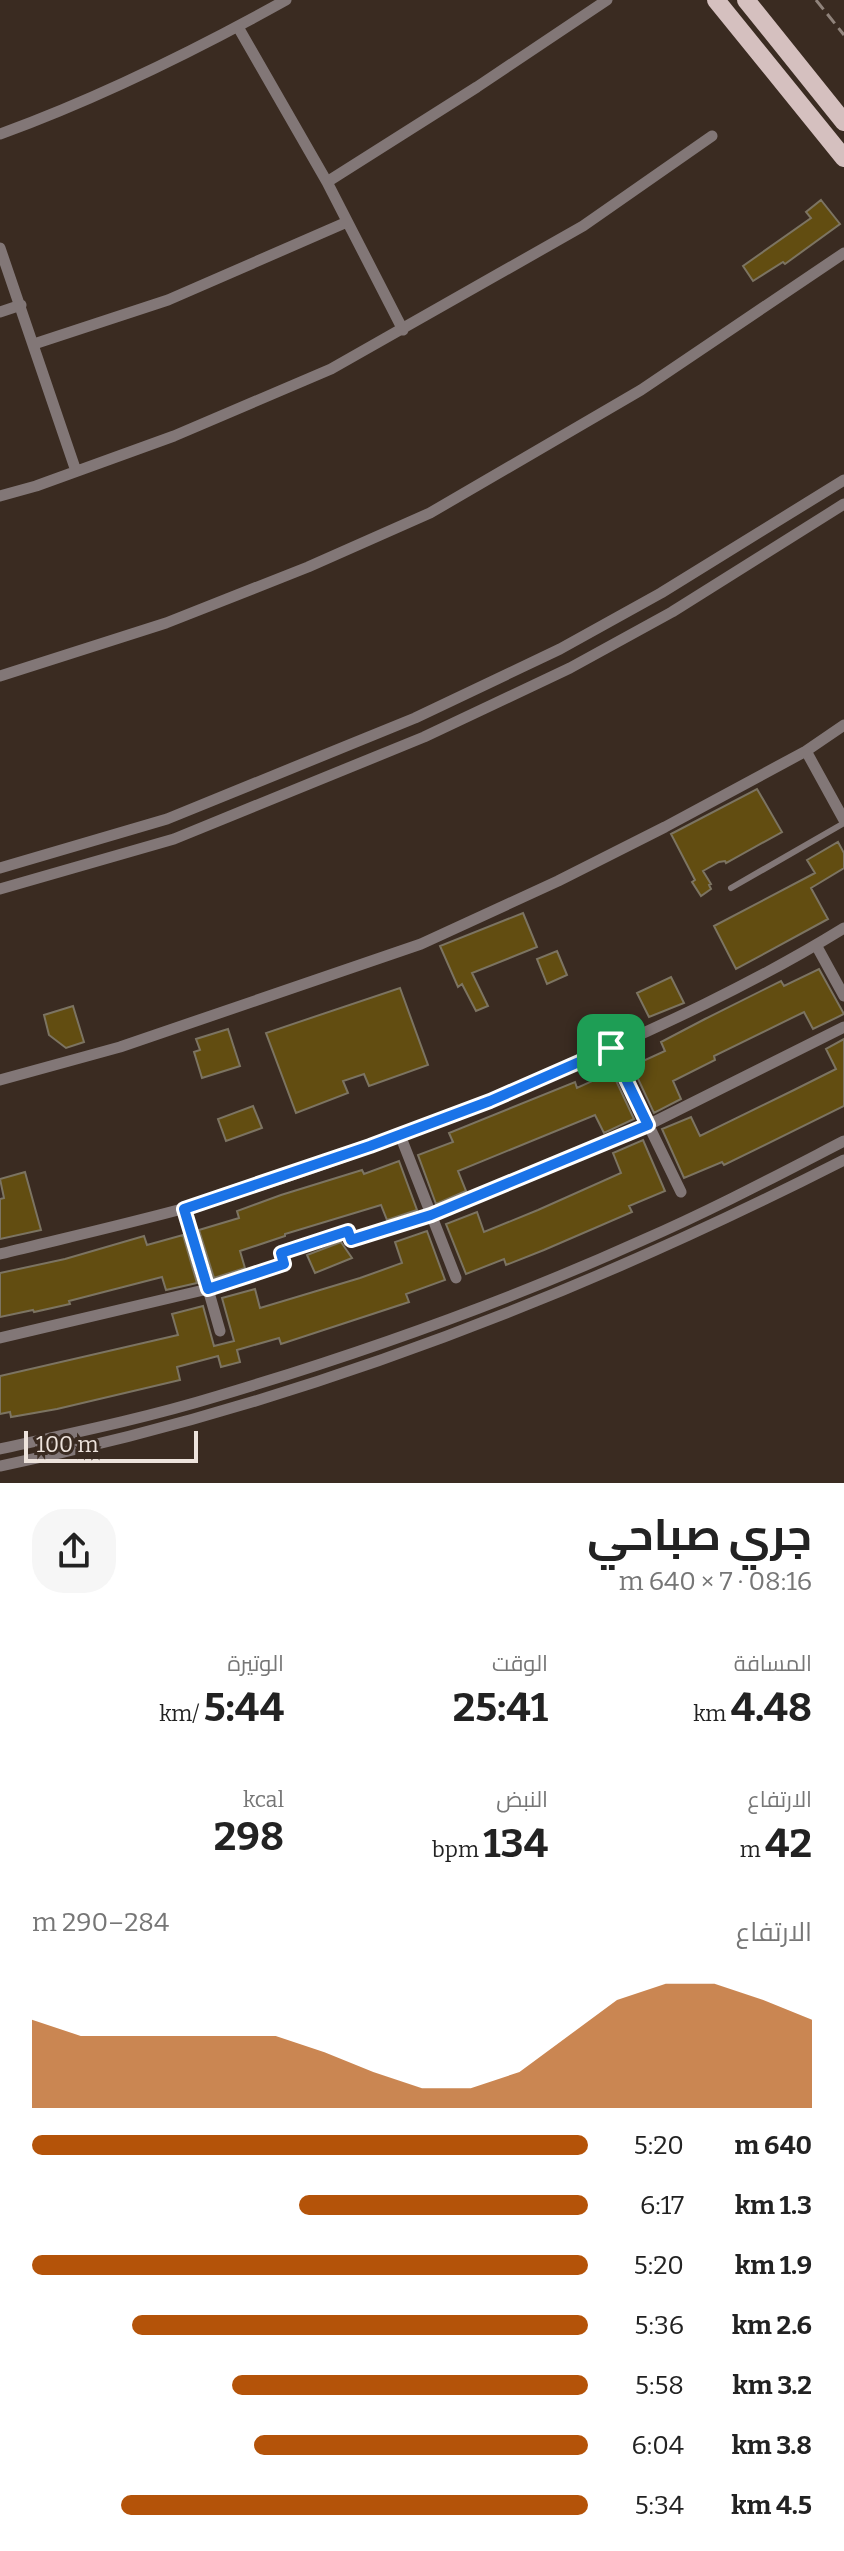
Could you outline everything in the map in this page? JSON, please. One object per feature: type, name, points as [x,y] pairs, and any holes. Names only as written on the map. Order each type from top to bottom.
[{"type":"main road","points":[[716,0],[844,158]]},
{"type":"main road","points":[[746,0],[844,122]]},
{"type":"street","points":[[0,134],[165,64],[286,0]]},
{"type":"street","points":[[327,182],[465,96],[607,0]]},
{"type":"street","points":[[238,27],[327,182],[403,330]]},
{"type":"street","points":[[0,496],[174,436],[331,369],[583,226],[712,136]]},
{"type":"street","points":[[34,344],[168,300],[347,222]]},
{"type":"street","points":[[0,248],[76,471]]},
{"type":"street","points":[[0,676],[166,623],[308,567],[430,513],[641,390],[844,253]]},
{"type":"street","points":[[0,312],[21,305]]},
{"type":"street","points":[[0,868],[167,819],[415,718],[560,649],[661,593],[844,480]]},
{"type":"street","points":[[0,889],[174,839],[424,737],[570,668],[672,612],[844,504]]},
{"type":"street","points":[[0,1080],[134,1043],[421,944],[585,868],[806,751],[844,725]]},
{"type":"street","points":[[806,751],[844,822]]},
{"type":"street","points":[[0,1254],[184,1209],[301,1171],[490,1101],[693,1009],[844,928]]},
{"type":"street","points":[[816,945],[844,996]]},
{"type":"street","points":[[0,1338],[208,1289],[284,1264],[281,1253],[348,1231],[351,1240],[431,1215],[648,1125],[844,1027]]},
{"type":"street","points":[[611,1048],[681,1192]]},
{"type":"street","points":[[400,1135],[456,1278]]},
{"type":"street","points":[[0,1449],[214,1397],[435,1324],[643,1241],[844,1141]]},
{"type":"street","points":[[0,1466],[176,1424],[436,1340],[541,1301],[652,1253],[844,1160]]},
{"type":"street","points":[[184,1209],[220,1331]]},
{"type":"lane","points":[[731,888],[844,822]]},
{"type":"building","points":[[821,200],[840,224],[785,264],[783,262],[753,281],[743,266],[811,218],[806,212]]},
{"type":"building","points":[[757,789],[782,832],[726,863],[719,862],[703,871],[711,889],[701,896],[671,834]]},
{"type":"building","points":[[838,842],[844,853],[844,868],[811,888],[828,919],[736,969],[714,926],[815,873],[807,860]]},
{"type":"building","points":[[523,913],[537,947],[472,973],[488,1006],[476,1011],[462,984],[458,987],[440,946]]},
{"type":"building","points":[[557,951],[567,975],[547,984],[537,959]]},
{"type":"building","points":[[819,969],[844,1014],[813,1029],[804,1012],[714,1056],[715,1060],[673,1081],[681,1099],[654,1113],[632,1066],[665,1051],[661,1042],[705,1019],[781,981],[784,986]]},
{"type":"building","points":[[671,977],[684,1003],[649,1017],[637,993]]},
{"type":"building","points":[[400,988],[428,1065],[369,1086],[364,1074],[343,1081],[348,1093],[296,1113],[266,1033]]},
{"type":"building","points":[[73,1006],[84,1042],[66,1048],[49,1035],[44,1015]]},
{"type":"building","points":[[228,1029],[240,1066],[202,1078],[194,1052],[200,1050],[196,1039]]},
{"type":"building","points":[[844,1039],[844,1106],[724,1165],[722,1162],[684,1178],[662,1129],[691,1117],[700,1136],[794,1090],[836,1069],[826,1049]]},
{"type":"building","points":[[612,1072],[634,1119],[604,1133],[595,1115],[458,1171],[466,1191],[436,1204],[418,1155],[453,1142],[449,1133],[575,1082],[577,1088]]},
{"type":"building","points":[[253,1106],[262,1128],[226,1141],[218,1119]]},
{"type":"building","points":[[643,1140],[665,1191],[629,1206],[632,1212],[544,1250],[506,1265],[504,1259],[466,1274],[446,1224],[477,1212],[484,1232],[538,1210],[621,1173],[613,1153]]},
{"type":"building","points":[[399,1161],[417,1210],[387,1220],[381,1205],[285,1234],[240,1251],[245,1268],[214,1278],[199,1230],[239,1218],[237,1211],[281,1195],[362,1170],[364,1174]]},
{"type":"building","points":[[25,1172],[41,1230],[0,1239],[0,1199],[4,1198],[0,1179]]},
{"type":"building","points":[[427,1231],[445,1280],[406,1294],[409,1302],[281,1344],[279,1338],[237,1350],[240,1362],[221,1367],[218,1356],[177,1367],[180,1380],[57,1409],[11,1417],[10,1412],[0,1414],[0,1376],[178,1335],[172,1314],[203,1306],[214,1346],[234,1341],[222,1298],[255,1289],[260,1308],[360,1278],[402,1263],[395,1242]]},
{"type":"building","points":[[183,1235],[197,1283],[166,1290],[162,1277],[69,1301],[70,1304],[0,1317],[0,1273],[65,1259],[144,1236],[147,1245]]},
{"type":"building","points":[[341,1242],[352,1258],[315,1273],[307,1255]]},
{"type":"railway","points":[[816,0],[844,35]]},
{"type":"route","points":[[611,1048],[648,1125],[431,1215],[351,1240],[348,1231],[281,1253],[284,1264],[208,1289],[184,1209],[301,1171],[490,1101],[611,1048]]}]
